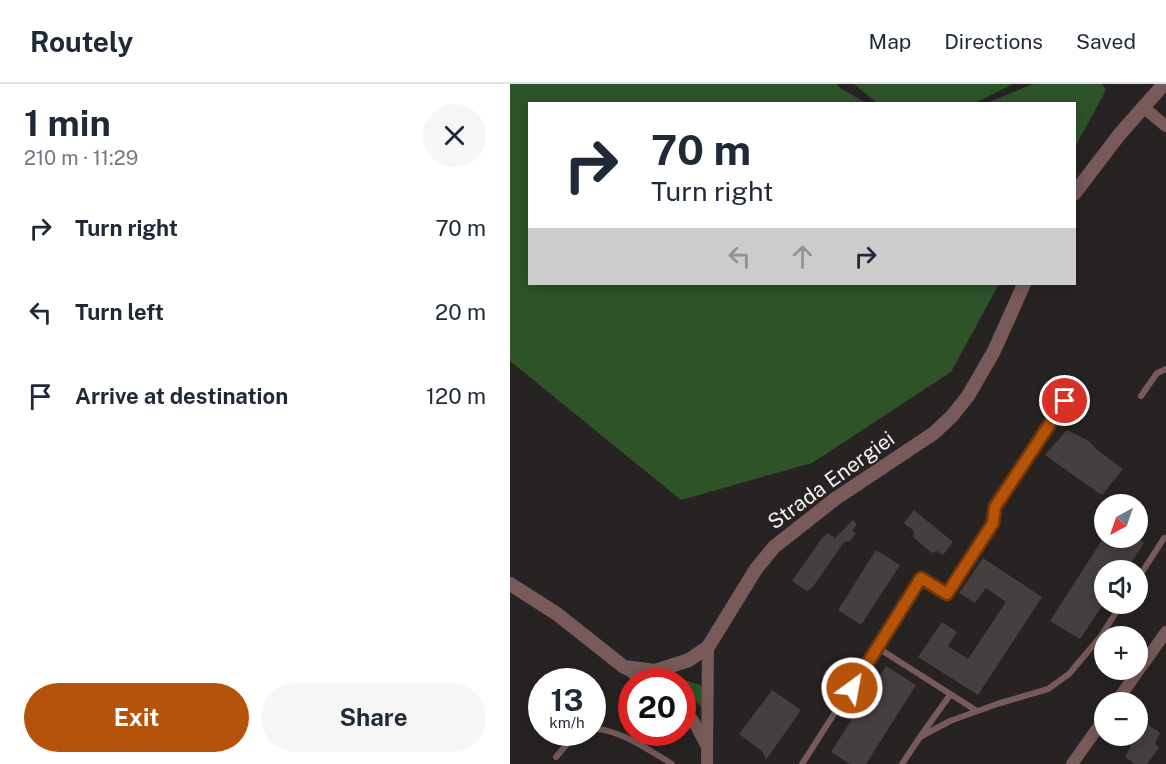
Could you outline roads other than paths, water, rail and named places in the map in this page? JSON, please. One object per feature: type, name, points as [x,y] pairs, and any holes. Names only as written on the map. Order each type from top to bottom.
[{"type":"street","points":[[1076,191],[1143,106],[1164,84]]},
{"type":"street","points":[[1143,106],[1166,126]]},
{"type":"street","name":"Strada Energiei","points":[[708,647],[756,569],[774,547],[835,498],[934,433],[952,416],[968,396],[994,351],[1024,285]]},
{"type":"street","points":[[510,584],[557,614],[624,667],[655,671],[689,660],[708,647]]},
{"type":"street","points":[[1123,692],[1166,632]]},
{"type":"street","points":[[707,764],[708,647]]},
{"type":"street","points":[[696,726],[708,748]]},
{"type":"street","points":[[1072,764],[1094,732]]},
{"type":"lane","points":[[1141,396],[1157,373],[1166,369]]},
{"type":"lane","points":[[802,764],[921,578],[947,594],[993,523],[995,507],[1065,401]]},
{"type":"lane","points":[[1148,563],[1164,538]]},
{"type":"lane","points":[[920,737],[950,721],[1047,689],[1070,674],[1101,636],[1115,614]]},
{"type":"lane","points":[[878,648],[978,711]]},
{"type":"lane","points":[[902,764],[950,695]]},
{"type":"lane","points":[[606,731],[616,734],[672,764]]},
{"type":"lane","points":[[556,757],[565,746]]}]
